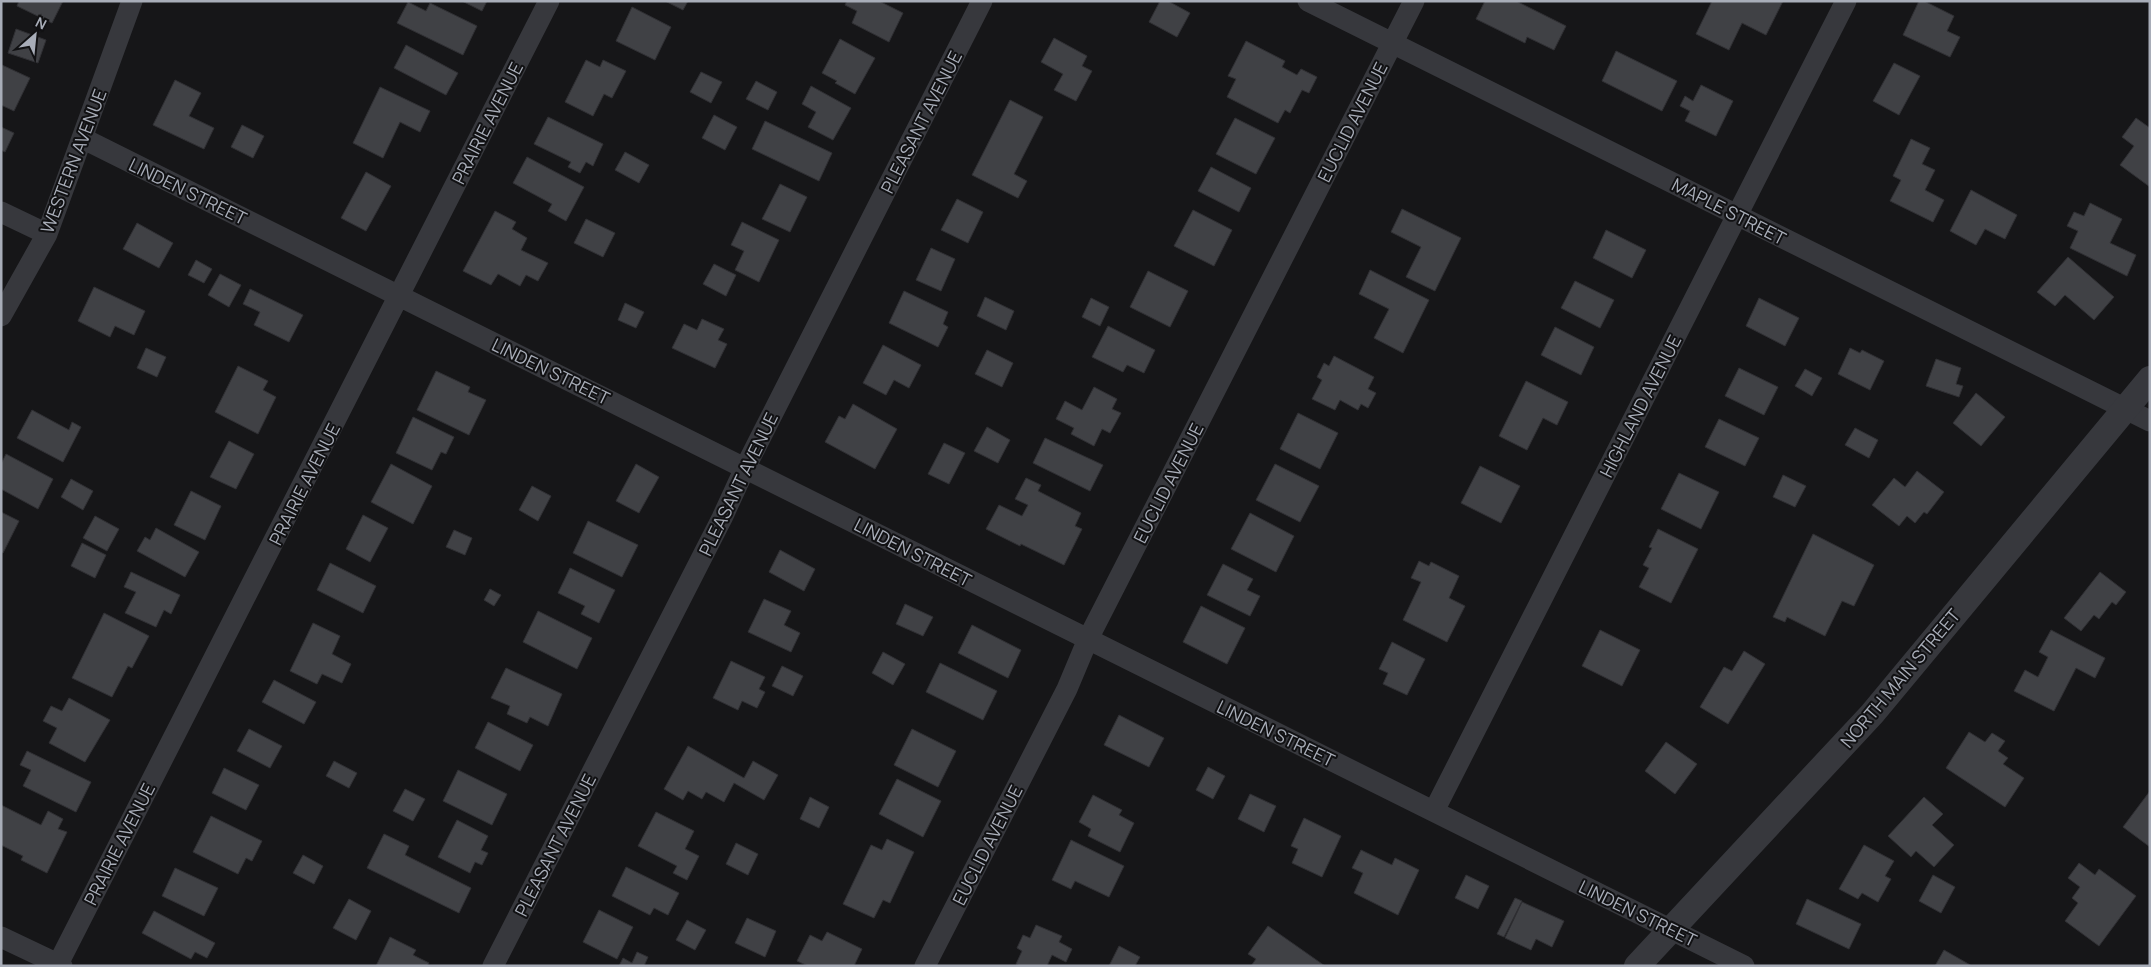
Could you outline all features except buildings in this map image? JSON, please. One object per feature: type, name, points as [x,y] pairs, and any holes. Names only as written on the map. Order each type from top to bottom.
[{"type":"street","name":"WESTERN AVENUE","points":[[1,316],[47,234],[132,1]]},
{"type":"street","name":"PRAIRIE AVENUE","points":[[59,965],[549,1]]},
{"type":"street","name":"PLEASANT AVENUE","points":[[493,966],[722,518],[745,468],[982,1]]},
{"type":"street","name":"MAPLE STREET","points":[[1308,1],[2150,421]]},
{"type":"street","name":"EUCLID AVENUE","points":[[925,966],[1068,689],[1088,639],[1414,1]]},
{"type":"street","name":"HIGHLAND AVENUE","points":[[1434,811],[1846,1]]},
{"type":"street","name":"LINDEN STREET","points":[[82,138],[1744,966]]},
{"type":"street","points":[[1,212],[47,234]]},
{"type":"street","name":"NORTH MAIN STREET","points":[[1637,966],[1872,714],[2150,378]]},
{"type":"street","points":[[1,937],[59,965]]}]
